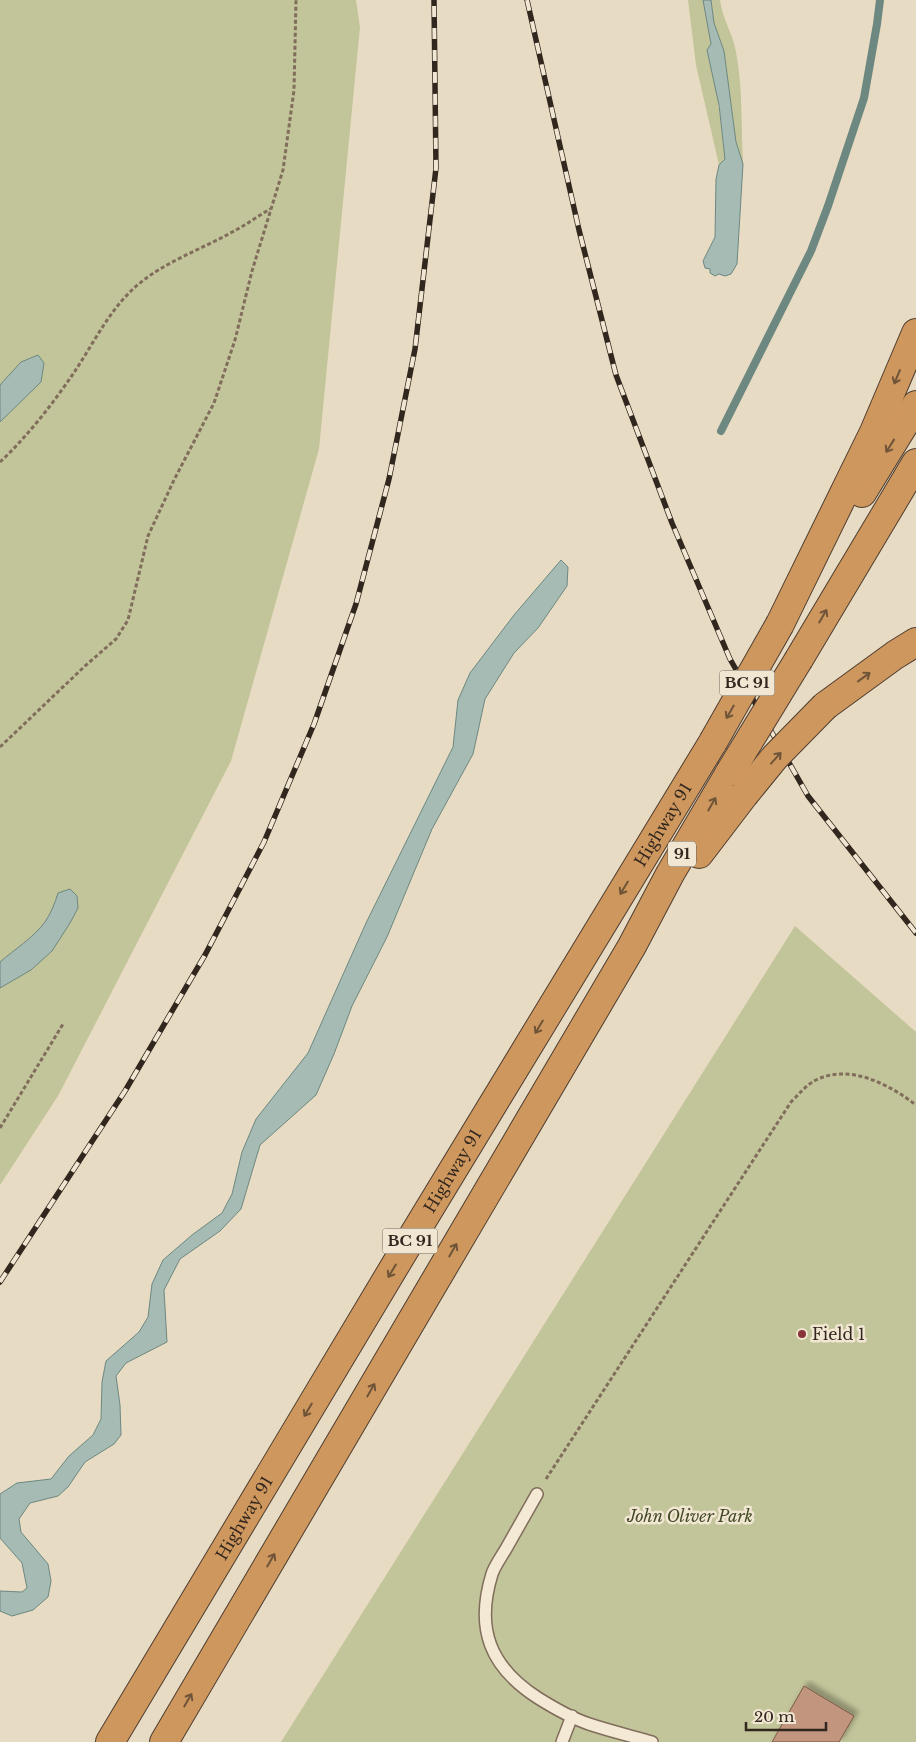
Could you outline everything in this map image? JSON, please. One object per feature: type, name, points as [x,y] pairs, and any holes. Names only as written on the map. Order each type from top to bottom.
[{"type":"highway","points":[[780,624],[874,432],[916,332]]},
{"type":"highway","points":[[780,624],[916,405]]},
{"type":"highway","name":"91","points":[[634,942],[670,874],[730,772],[916,463]]},
{"type":"highway","name":"Highway 91","points":[[110,1742],[408,1244],[713,742],[780,624]]},
{"type":"highway","points":[[634,942],[744,795],[775,757],[825,706],[916,642]]},
{"type":"highway","name":"BC 91","points":[[164,1742],[634,942]]},
{"type":"lane","points":[[537,1494],[493,1572],[485,1601],[489,1642],[498,1660],[509,1674],[526,1690],[556,1709],[588,1724],[652,1742]]},
{"type":"lane","points":[[562,1742],[572,1716]]},
{"type":"path","points":[[0,747],[84,666],[116,639],[128,620],[148,536],[174,480],[214,403],[283,170],[294,90],[296,0]]},
{"type":"path","points":[[0,462],[19,445],[74,372],[106,321],[132,290],[154,274],[193,251],[234,231],[270,209]]},
{"type":"path","points":[[0,1128],[63,1024]]},
{"type":"path","points":[[537,1494],[791,1102],[805,1087],[818,1079],[835,1073],[850,1074],[880,1082],[916,1105]]},
{"type":"green space","points":[[0,0],[356,0],[360,27],[319,449],[231,761],[58,1096],[0,1185]]},
{"type":"green space","points":[[688,0],[703,0],[711,44],[725,159],[719,165],[696,65]]},
{"type":"green space","points":[[711,0],[720,0],[736,52],[741,94],[743,164],[736,142],[724,51],[714,23]]},
{"type":"green space","name":"John Oliver Park","points":[[795,926],[916,1032],[916,1742],[281,1742]]},
{"type":"water","points":[[703,0],[711,0],[714,23],[724,51],[736,142],[743,164],[737,264],[731,274],[725,276],[719,274],[715,276],[710,273],[710,269],[705,268],[703,261],[715,237],[716,179],[719,165],[725,159],[719,105],[707,50],[711,44]]},
{"type":"water","points":[[38,355],[44,363],[41,382],[0,422],[0,385],[21,362]]},
{"type":"water","points":[[561,560],[568,567],[567,586],[538,628],[514,653],[485,699],[473,754],[432,829],[387,937],[352,1006],[316,1095],[260,1145],[241,1209],[220,1231],[180,1259],[164,1290],[167,1342],[126,1363],[116,1376],[120,1405],[121,1435],[114,1444],[85,1462],[68,1487],[58,1496],[30,1503],[19,1519],[21,1532],[48,1564],[51,1581],[48,1597],[33,1610],[12,1616],[0,1611],[0,1591],[22,1592],[27,1588],[22,1563],[0,1538],[0,1494],[17,1483],[51,1479],[69,1456],[93,1435],[101,1419],[102,1382],[106,1361],[139,1332],[148,1317],[152,1284],[163,1260],[222,1213],[232,1194],[242,1152],[256,1119],[308,1053],[366,923],[453,747],[458,700],[470,673],[514,615]]},
{"type":"water","points":[[70,889],[77,896],[78,908],[52,951],[31,970],[0,988],[0,962],[40,928],[49,915],[58,893]]},
{"type":"building","points":[[804,1686],[854,1716],[839,1742],[772,1742]]},
{"type":"waterway","points":[[721,431],[811,251],[828,206],[864,98],[880,0]]},
{"type":"railway","points":[[0,1282],[125,1091],[205,955],[264,842],[314,724],[356,604],[389,479],[415,349],[436,168],[434,0]]},
{"type":"railway","points":[[527,0],[579,230],[616,375],[672,523],[730,659],[808,796],[916,933]]},
{"type":"place","name":"Field 1","points":[[802,1334]]}]
